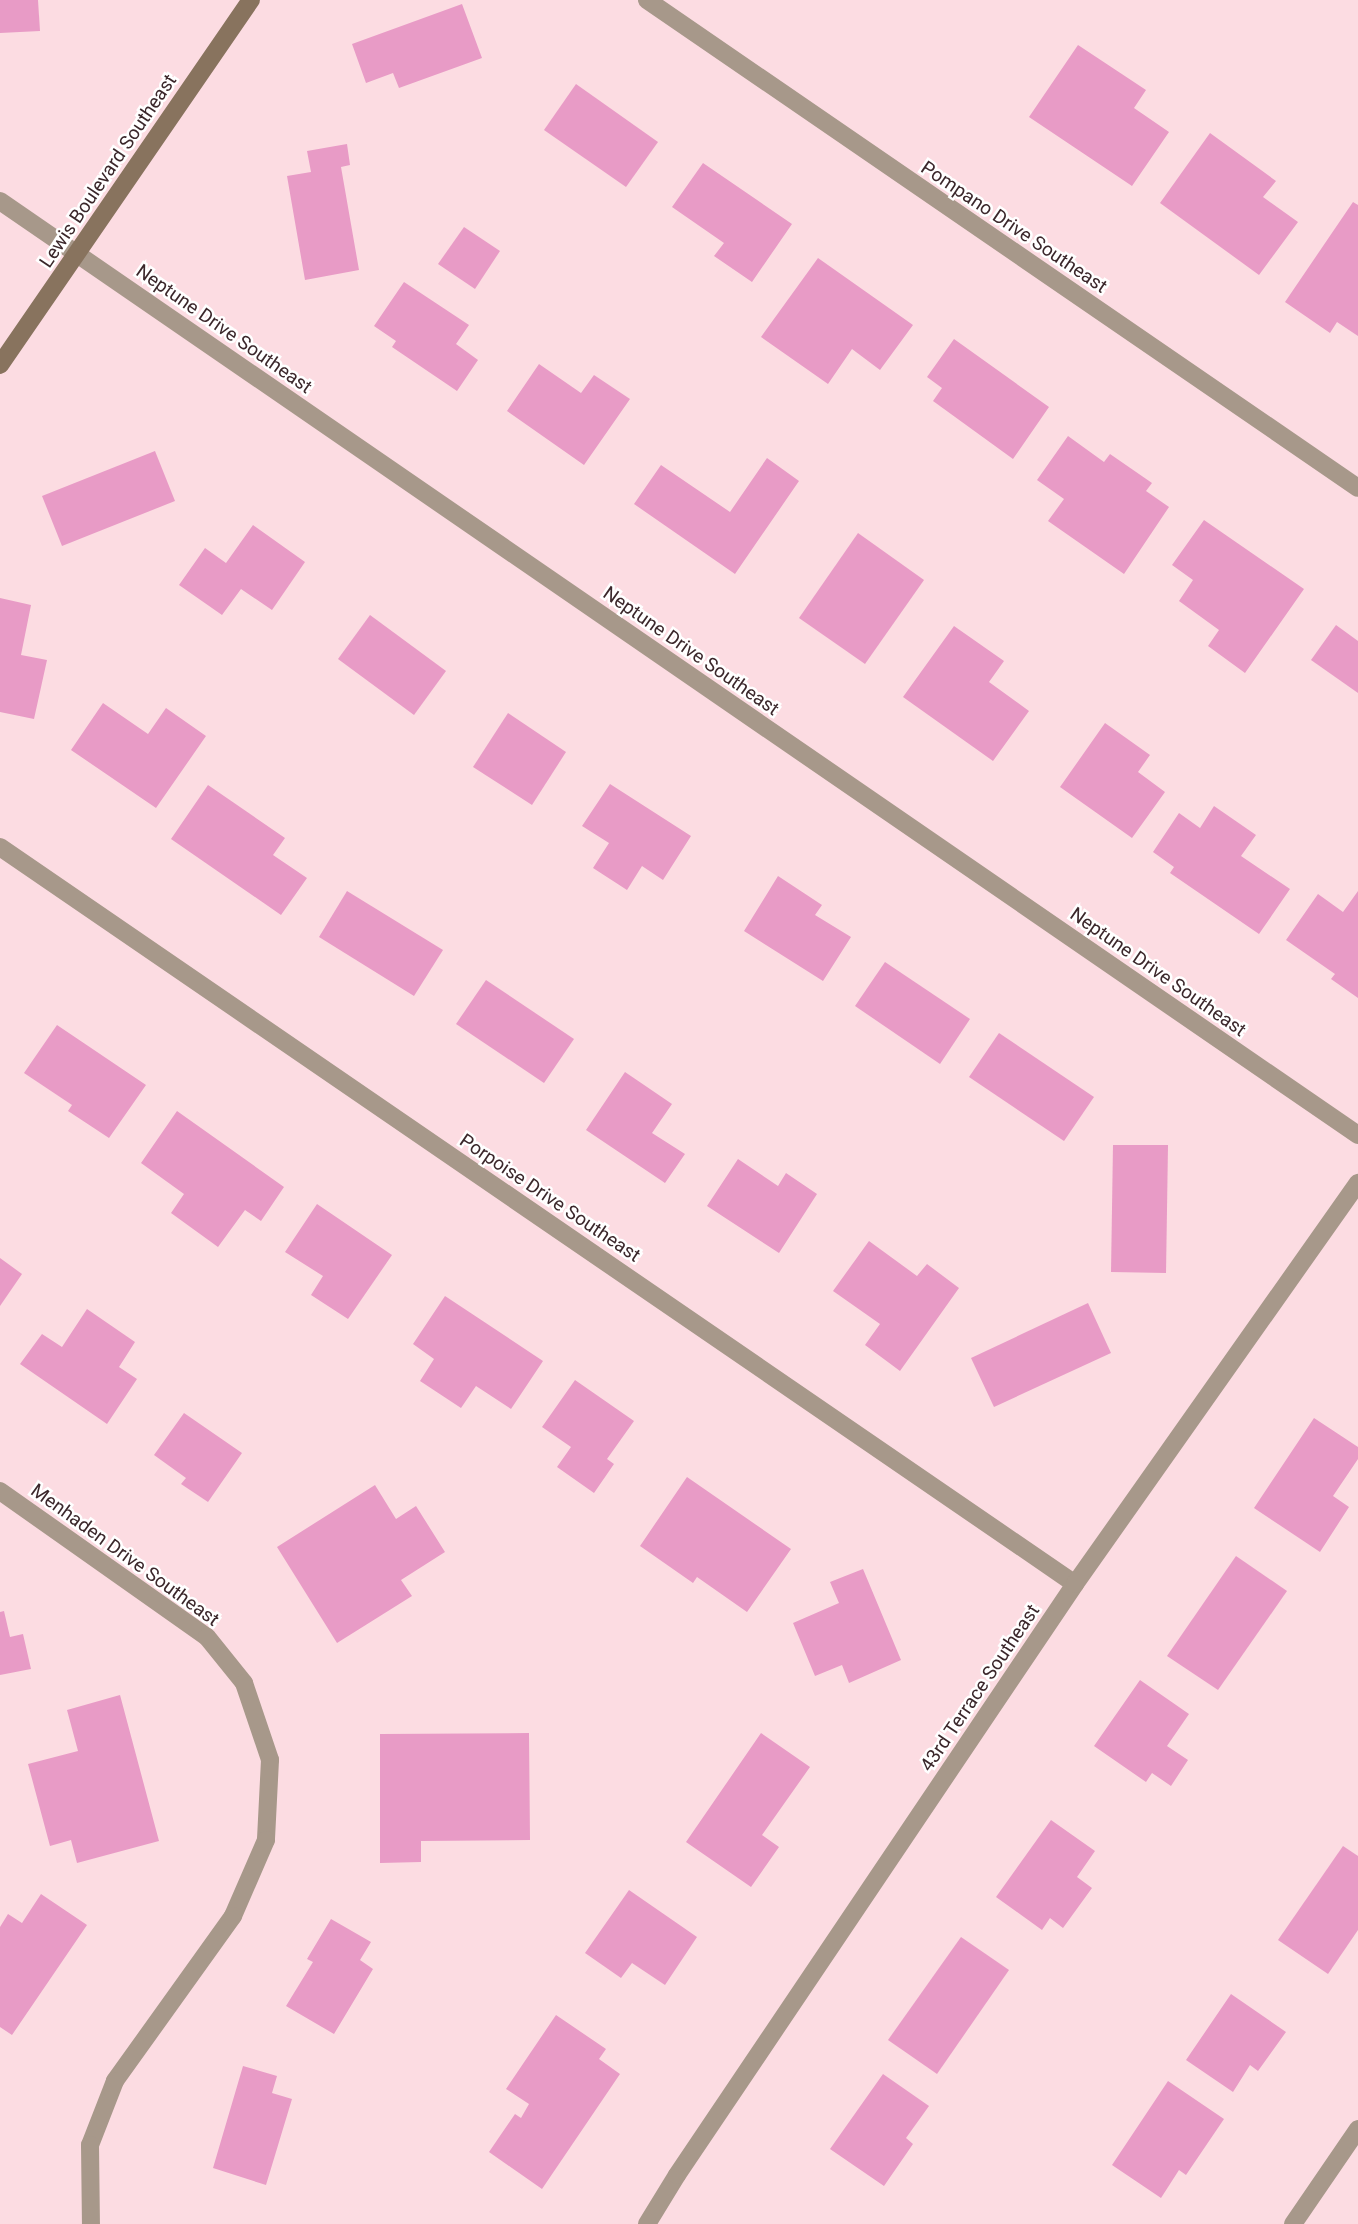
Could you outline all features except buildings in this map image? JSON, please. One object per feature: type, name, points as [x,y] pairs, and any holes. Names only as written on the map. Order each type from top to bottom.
[{"type":"street","name":"Lewis Boulevard Southeast","points":[[0,365],[250,0]]},
{"type":"street","name":"Pompano Drive Southeast","points":[[647,0],[1358,488]]},
{"type":"street","name":"Neptune Drive Southeast","points":[[0,201],[1358,1135]]},
{"type":"street","name":"Porpoise Drive Southeast","points":[[0,847],[1075,1584]]},
{"type":"street","name":"43rd Terrace Southeast","points":[[647,2224],[677,2175],[1075,1584],[1358,1183]]},
{"type":"street","name":"Menhaden Drive Southeast","points":[[0,1491],[207,1637],[244,1683],[270,1760],[267,1840],[233,1916],[115,2081],[90,2145],[91,2224]]},
{"type":"street","points":[[1293,2224],[1358,2129]]}]
